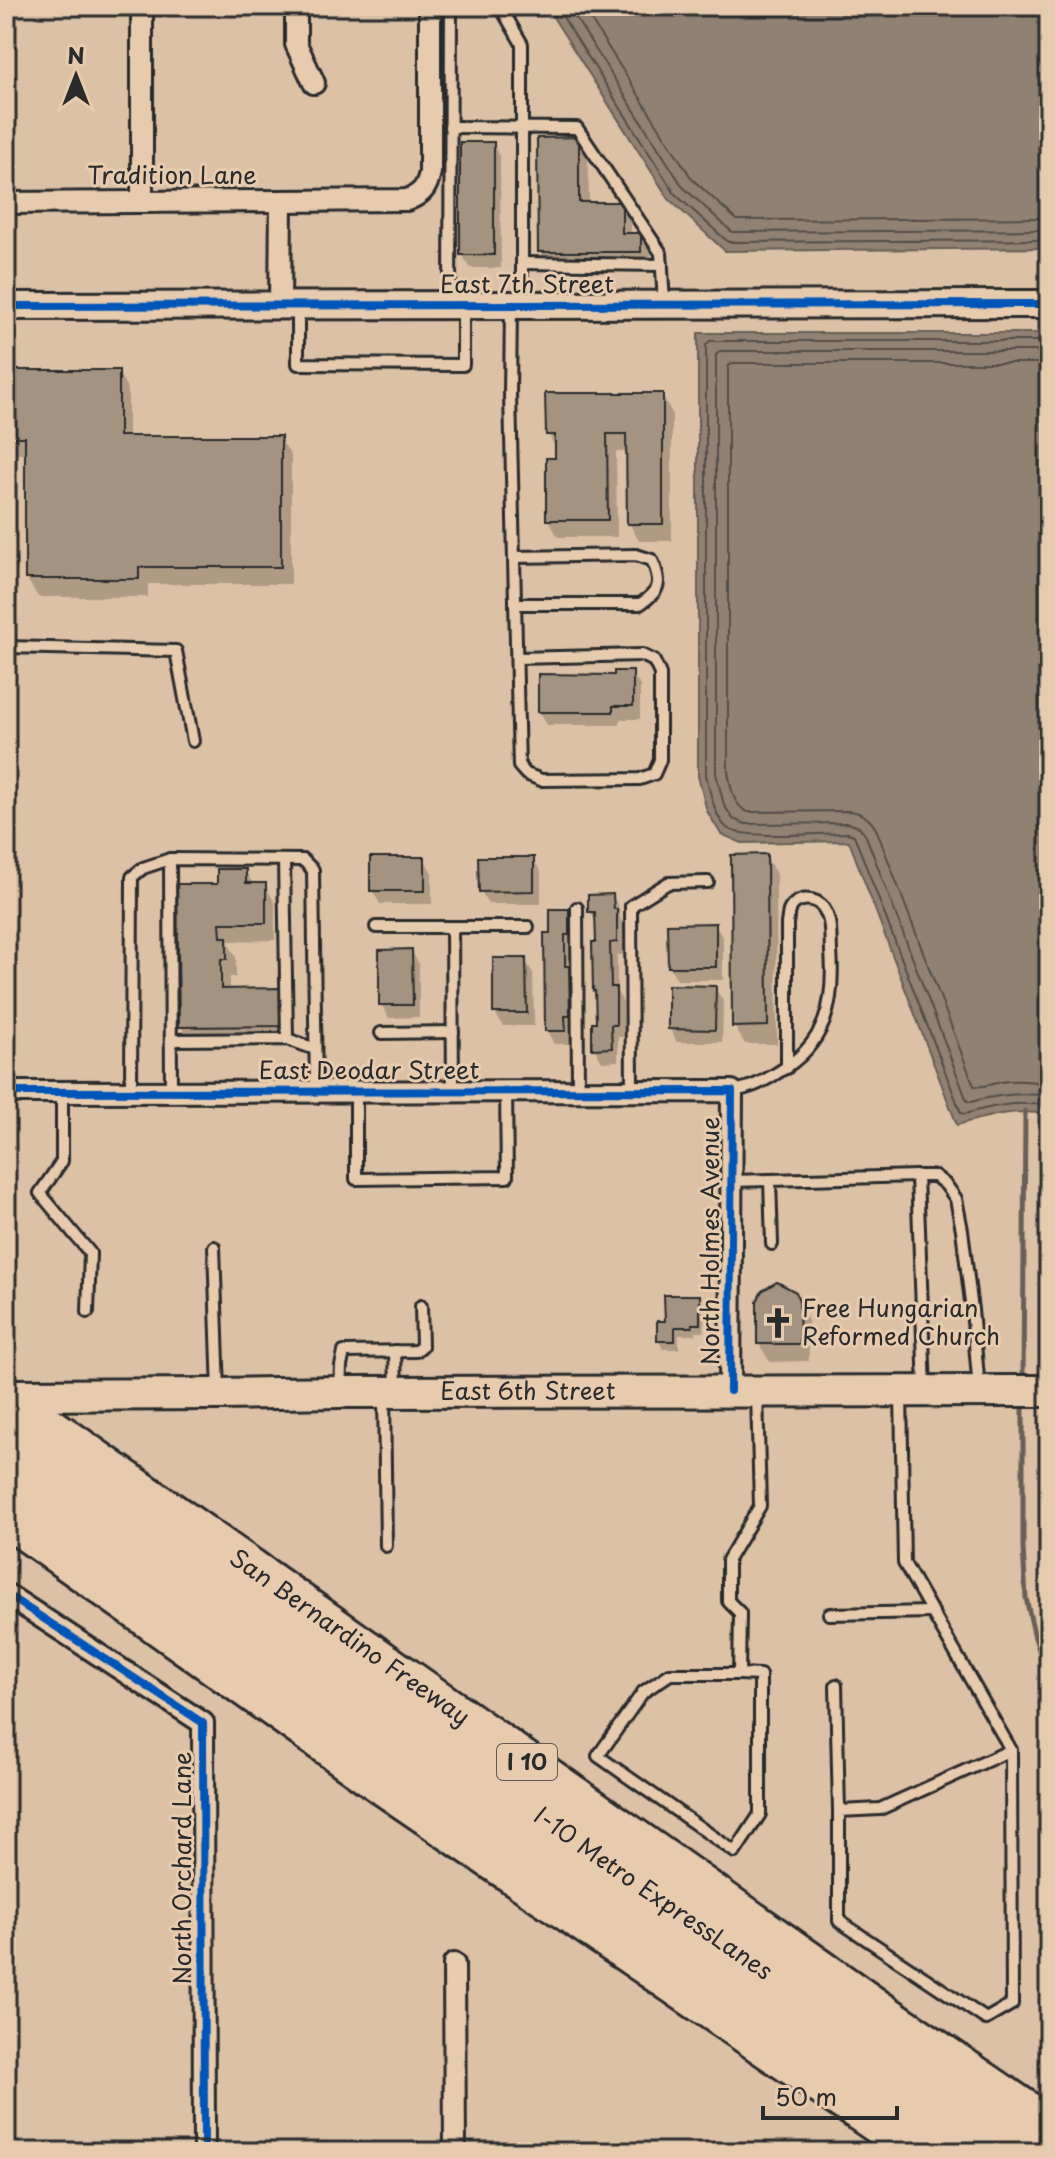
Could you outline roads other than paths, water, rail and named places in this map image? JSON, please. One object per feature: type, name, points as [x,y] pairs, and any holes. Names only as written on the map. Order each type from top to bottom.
[{"type":"highway","name":"San Bernardino Freeway","points":[[6,1395],[877,2009],[1049,2126]]},
{"type":"highway","name":"I-10 Metro ExpressLanes","points":[[6,1437],[603,1860],[1028,2152]]},
{"type":"highway","name":"I-10 Metro ExpressLanes","points":[[6,1475],[441,1783],[977,2152]]},
{"type":"highway","points":[[6,1517],[387,1788],[919,2152]]},
{"type":"highway","points":[[387,1788],[668,1940]]},
{"type":"highway","points":[[877,2009],[1038,2152]]},
{"type":"main road","name":"East 6th Street","points":[[6,1395],[1049,1391]]},
{"type":"street","points":[[142,6],[142,202]]},
{"type":"street","points":[[296,6],[296,44],[314,83]]},
{"type":"street","points":[[281,201],[407,200],[424,191],[430,172],[430,6]]},
{"type":"street","name":"Tradition Lane","points":[[6,203],[281,201],[289,306]]},
{"type":"street","name":"East 7th Street","points":[[6,306],[1049,304]]},
{"type":"street","name":"East Deodar Street","points":[[6,1092],[732,1091]]},
{"type":"street","name":"North Holmes Avenue","points":[[732,1091],[731,1181],[743,1391]]},
{"type":"street","name":"North Orchard Lane","points":[[6,1594],[203,1723],[204,2152]]},
{"type":"street","points":[[454,1964],[455,2152]]},
{"type":"lane","points":[[289,306],[298,364],[463,365],[456,305],[450,127],[451,6]]},
{"type":"lane","points":[[500,6],[522,44],[522,263],[510,394],[519,766],[526,774],[541,780],[640,779],[654,774],[660,760],[660,674],[654,661],[642,655],[517,658]]},
{"type":"lane","points":[[450,127],[577,128],[661,253],[664,304]]},
{"type":"lane","points":[[522,263],[662,265]]},
{"type":"lane","points":[[514,557],[636,555],[652,560],[659,575],[658,587],[652,597],[640,604],[515,604]]},
{"type":"lane","points":[[6,647],[176,651],[193,741]]},
{"type":"lane","points":[[170,859],[171,1092]]},
{"type":"lane","points":[[131,1092],[132,877],[143,868],[170,859],[303,860],[313,870],[316,1092]]},
{"type":"lane","points":[[284,860],[287,1039]]},
{"type":"lane","points":[[632,1091],[631,906],[668,883],[708,882]]},
{"type":"lane","points":[[732,1091],[752,1088],[787,1068],[793,1064],[813,1045],[830,1007],[833,978],[829,918],[822,905],[809,899],[798,901],[790,909],[787,923],[787,1068]]},
{"type":"lane","points":[[577,908],[578,1091]]},
{"type":"lane","points":[[376,927],[528,927]]},
{"type":"lane","points":[[452,927],[453,1091]]},
{"type":"lane","points":[[381,1033],[453,1032]]},
{"type":"lane","points":[[172,1040],[287,1039],[315,1049]]},
{"type":"lane","points":[[356,1091],[356,1179],[507,1177],[506,1091]]},
{"type":"lane","points":[[62,1092],[62,1161],[40,1193],[90,1253],[88,1312]]},
{"type":"lane","points":[[836,1685],[839,1921],[986,2019],[1012,2004],[1011,1750],[904,1563],[913,1391],[917,1176]]},
{"type":"lane","points":[[731,1181],[935,1176],[946,1185],[956,1199],[985,1391]]},
{"type":"lane","points":[[770,1180],[772,1244]]},
{"type":"lane","points":[[214,1247],[219,1394]]},
{"type":"lane","points":[[340,1392],[344,1352],[416,1351],[422,1346],[421,1306]]},
{"type":"lane","points":[[386,1546],[390,1392],[395,1351]]},
{"type":"lane","points":[[739,1674],[740,1613],[728,1601],[728,1560],[760,1506],[743,1391]]},
{"type":"lane","points":[[829,1614],[933,1612]]},
{"type":"lane","points":[[670,1674],[739,1674],[760,1675],[760,1814],[735,1852],[598,1756],[643,1692],[670,1674]]},
{"type":"lane","points":[[839,1811],[880,1809],[1011,1750]]},
{"type":"water","points":[[546,6],[1049,6],[1049,248],[725,251],[669,199]]},
{"type":"water","points":[[698,333],[1049,333],[1049,1114],[1002,1114],[957,1125],[849,841],[742,843],[721,834],[707,811],[698,776]]},
{"type":"waterway","points":[[1023,1382],[1025,1111]]},
{"type":"waterway","points":[[1023,1400],[1026,1598],[1035,1638],[1049,1678]]},
{"type":"place","name":"Free Hungarian Reformed Church","points":[[778,1323]]}]
